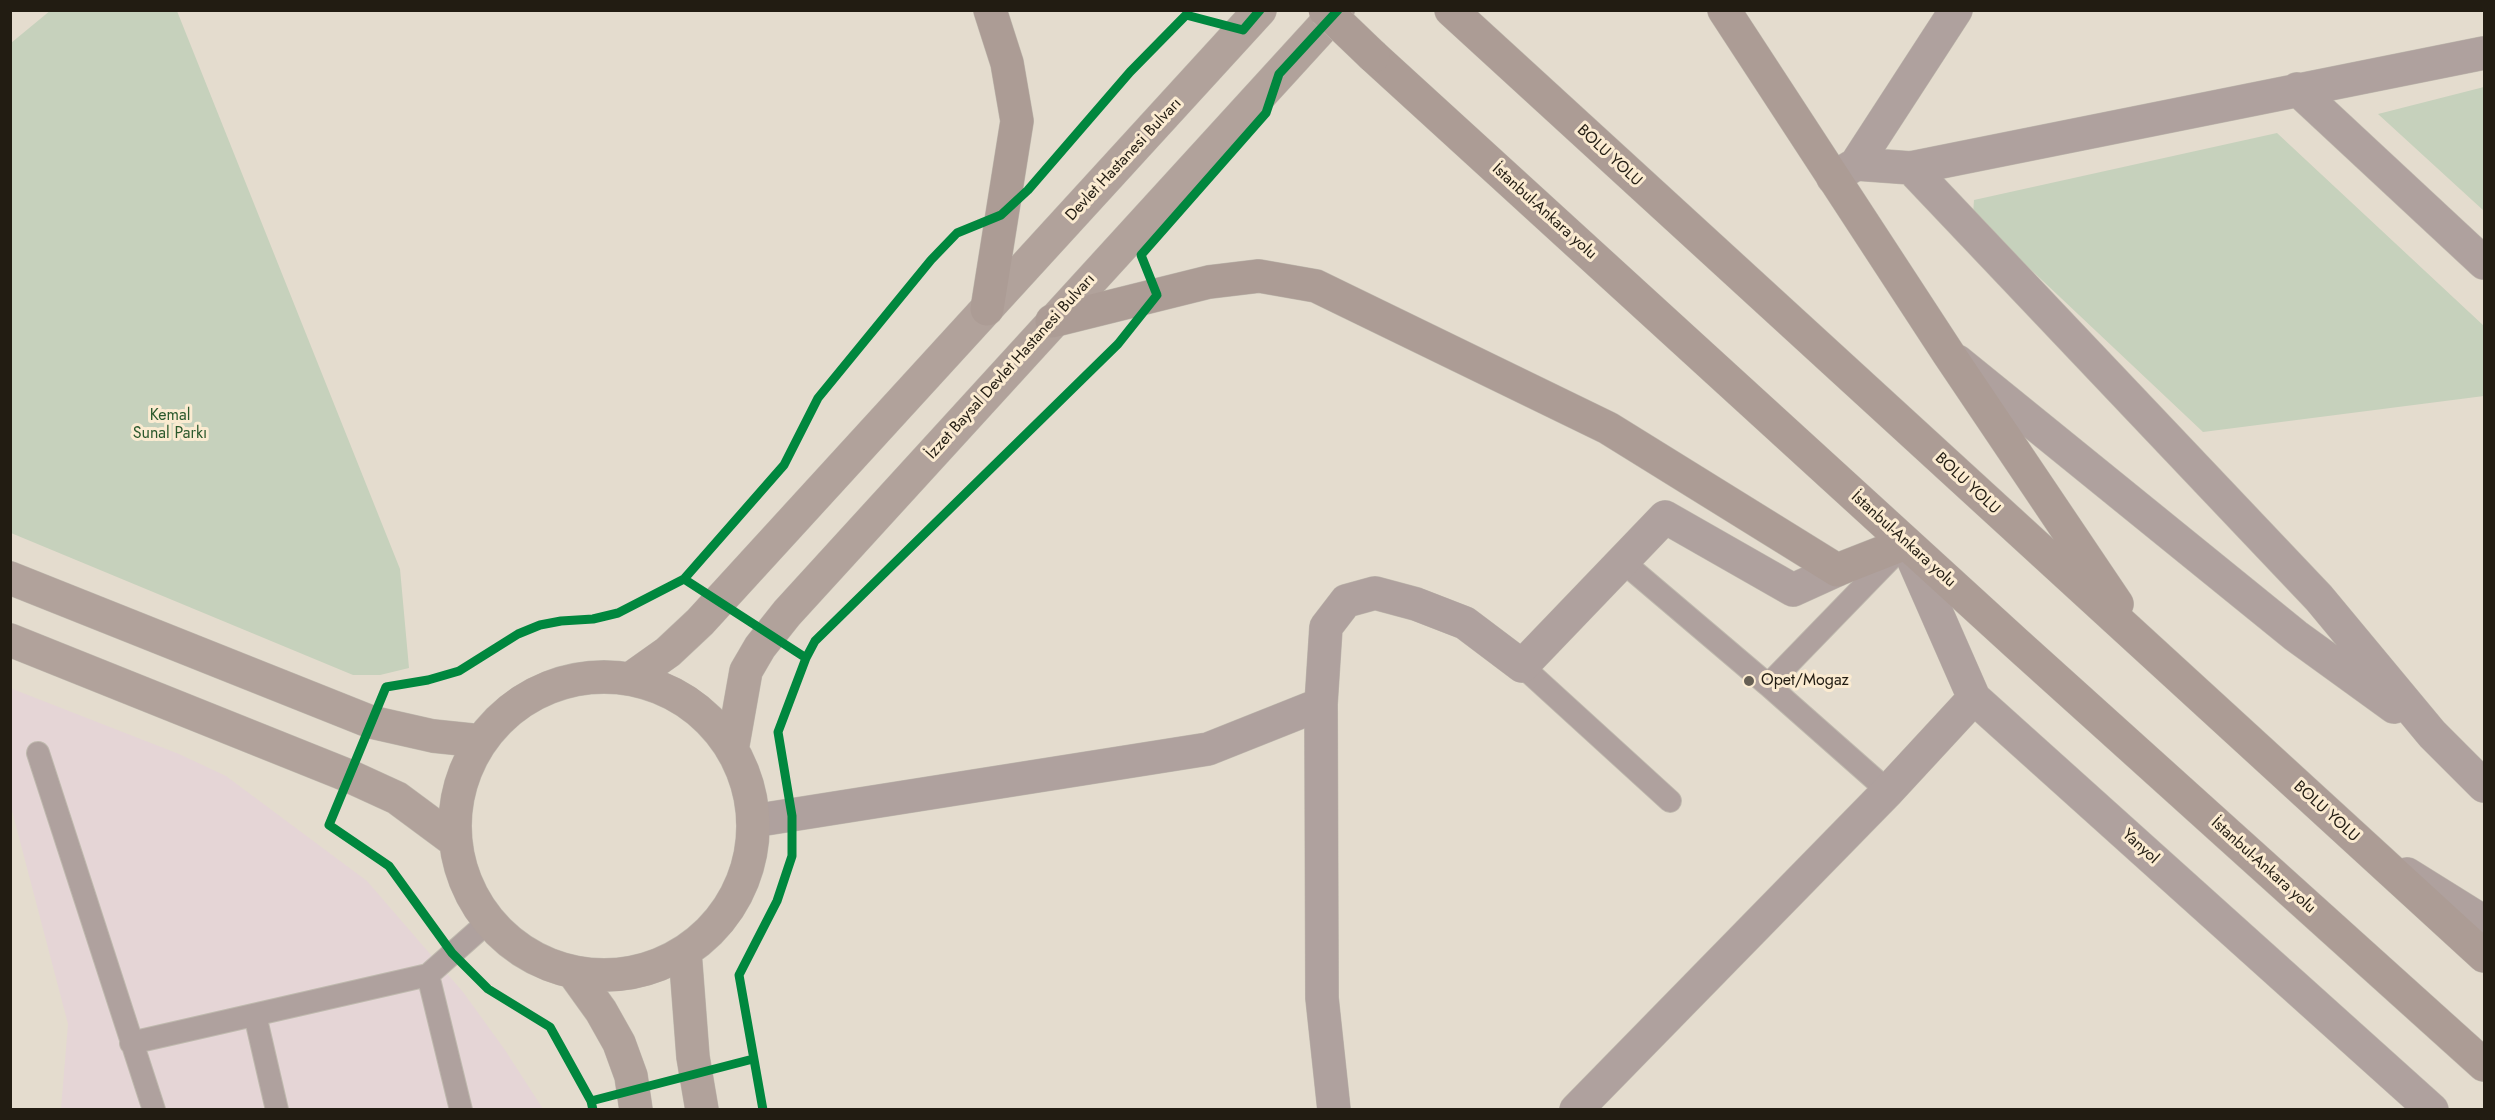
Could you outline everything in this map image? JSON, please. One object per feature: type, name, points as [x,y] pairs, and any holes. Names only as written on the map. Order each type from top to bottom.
[{"type":"highway","points":[[987,309],[1017,121],[1007,63],[990,10]]},
{"type":"highway","name":"İstanbul-Ankara yolu","points":[[1325,10],[1906,543],[2484,1065]]},
{"type":"highway","name":"BOLU YOLU","points":[[1450,10],[2484,957]]},
{"type":"highway","points":[[1724,10],[1845,171],[1948,353],[2148,650]]},
{"type":"highway","points":[[1052,321],[1209,282],[1259,276],[1316,286],[1608,428],[1838,570],[1906,543]]},
{"type":"main road","name":"Devlet Hastanesi Bulvarı","points":[[987,309],[1260,10]]},
{"type":"main road","name":"İzzet Baysal Devlet Hastanesi Bulvarı","points":[[732,750],[746,671],[759,647],[787,613],[1052,321],[1338,10]]},
{"type":"main road","points":[[630,679],[668,652],[700,622],[987,309]]},
{"type":"main road","points":[[10,578],[371,722],[433,735],[480,741]]},
{"type":"main road","points":[[10,640],[349,776],[397,798],[455,841]]},
{"type":"main road","points":[[596,676],[630,679],[661,688],[689,703],[713,724],[732,750],[747,784],[753,821],[751,852],[742,882],[728,909],[709,933],[685,952],[631,973],[602,975],[573,972],[542,961],[522,950],[489,921],[466,883],[455,841],[456,806],[465,772],[480,741],[503,715],[531,695],[562,682],[596,676]]},
{"type":"main road","points":[[685,952],[693,1057],[702,1110]]},
{"type":"main road","points":[[573,972],[601,1011],[619,1043],[631,1076],[636,1110]]},
{"type":"street","points":[[1845,171],[1956,10]]},
{"type":"street","points":[[1845,171],[1911,168],[2484,53]]},
{"type":"street","points":[[2297,89],[2484,263]]},
{"type":"street","points":[[1911,168],[2319,598],[2432,734],[2484,786]]},
{"type":"street","points":[[1948,353],[2296,636],[2432,734]]},
{"type":"street","points":[[1334,1110],[1322,998],[1321,704],[1326,627],[1346,601],[1375,593],[1416,604],[1465,623],[1522,666],[1665,517],[1793,590],[1838,570]]},
{"type":"street","name":"Yanyol","points":[[1906,543],[1974,698],[2432,1110]]},
{"type":"street","points":[[1596,1103],[1974,698]]},
{"type":"street","points":[[753,821],[1208,749],[1321,704]]},
{"type":"street","points":[[2369,851],[2484,922]]},
{"type":"lane","points":[[1768,685],[1906,543]]},
{"type":"lane","points":[[1622,561],[1888,791]]},
{"type":"lane","points":[[1522,666],[1670,801]]},
{"type":"lane","points":[[38,753],[154,1110]]},
{"type":"lane","points":[[131,1043],[428,975],[489,921]]},
{"type":"lane","points":[[428,975],[461,1110]]},
{"type":"lane","points":[[255,1015],[276,1110]]},
{"type":"shaded area","points":[[10,688],[179,754],[226,776],[367,881],[463,992],[505,1050],[543,1109],[61,1109],[68,1024],[11,807]]},
{"type":"green space","name":"Kemal Sunal Parkı","points":[[51,10],[177,11],[400,569],[409,668],[380,675],[353,675],[11,533],[11,43]]},
{"type":"green space","points":[[2484,87],[2484,211],[2378,114]]},
{"type":"green space","points":[[2277,133],[2484,326],[2484,396],[2203,432],[1973,215],[1974,200]]},
{"type":"cycle path","points":[[593,1110],[591,1101],[550,1027],[488,989],[452,953],[389,866],[329,825],[386,687],[428,680],[459,671],[518,634],[540,625],[593,619],[618,613],[684,579],[784,465],[818,398],[931,260],[957,233],[1001,215],[1028,190],[1130,72],[1186,15],[1243,30],[1260,10]]},
{"type":"cycle path","points":[[763,1110],[739,975],[777,901],[792,856],[792,816],[778,732],[806,658],[815,641],[1118,344],[1157,295],[1141,255],[1266,113],[1279,74],[1338,10]]},
{"type":"cycle path","points":[[684,579],[806,658]]},
{"type":"cycle path","points":[[591,1101],[753,1059]]},
{"type":"place","name":"Opet/Mogaz","points":[[1749,681]]}]
